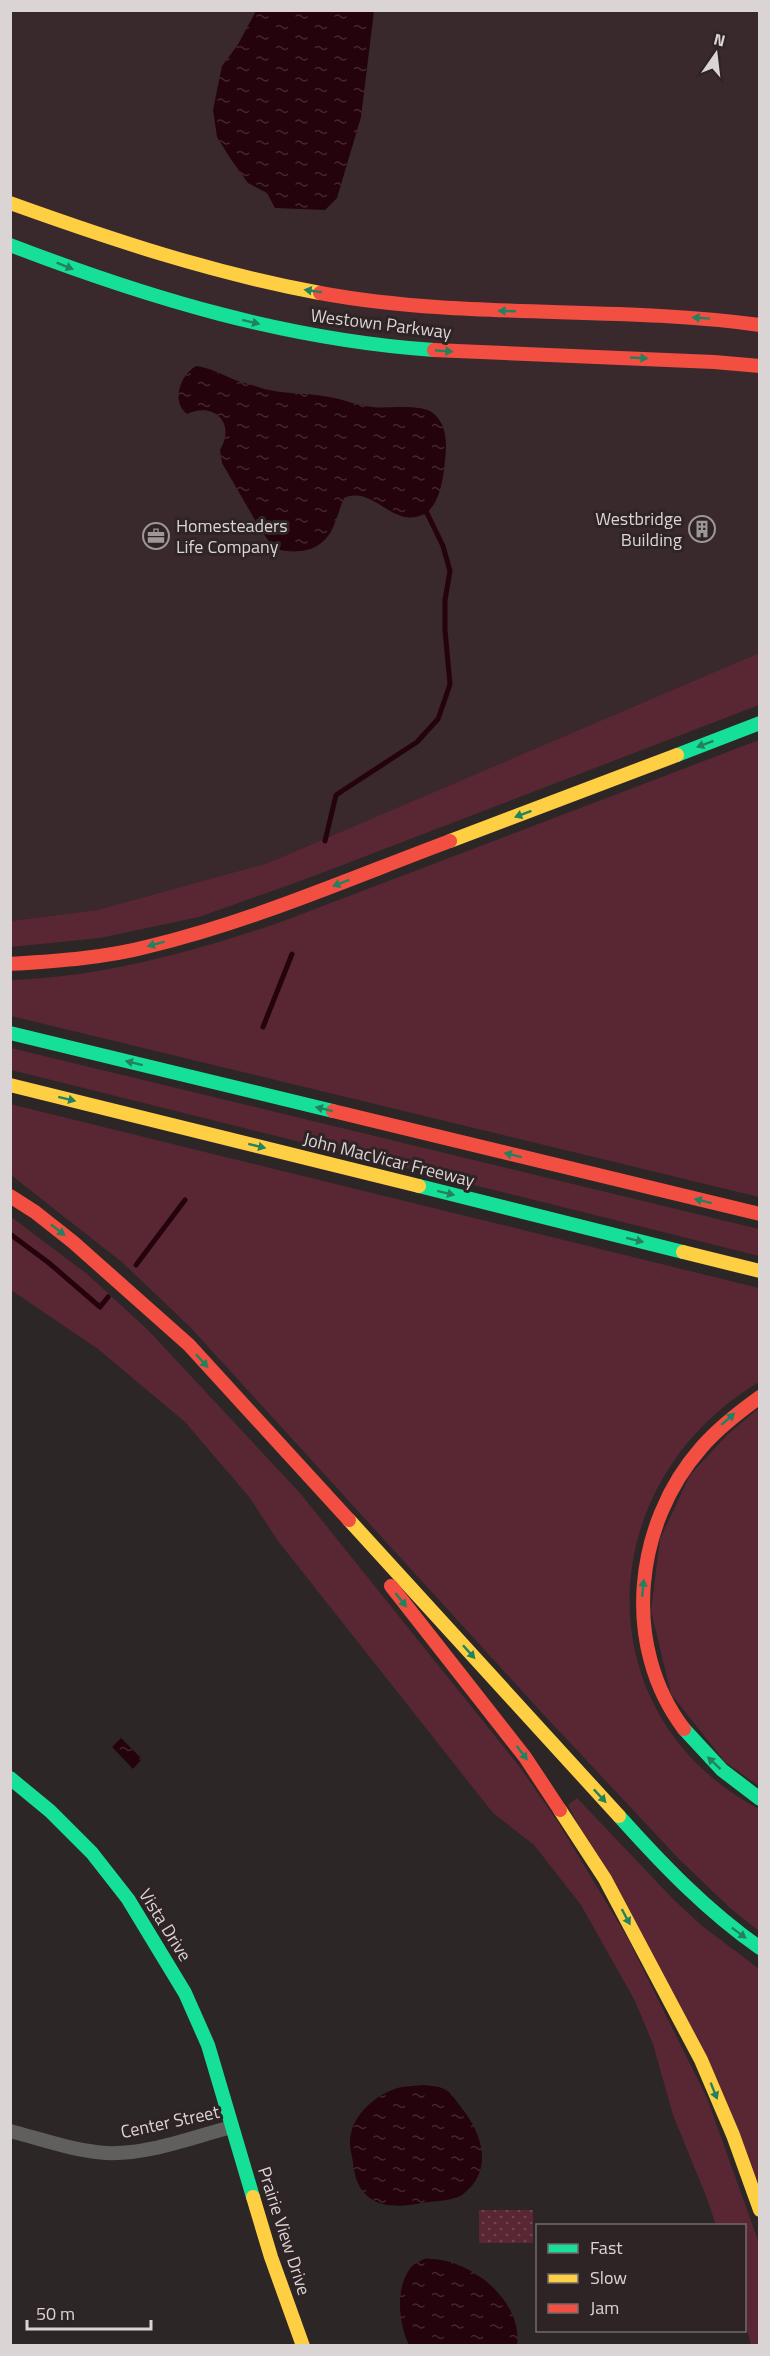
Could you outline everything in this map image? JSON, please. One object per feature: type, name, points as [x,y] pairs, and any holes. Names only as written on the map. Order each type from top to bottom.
[{"type":"main road","name":"Westown Parkway","points":[[10,203],[142,249],[254,280],[300,290],[441,309],[683,317],[730,320],[759,325]]},
{"type":"main road","name":"Westown Parkway","points":[[10,245],[131,290],[255,323],[326,337],[398,348],[472,353],[612,356],[759,366]]},
{"type":"main road","points":[[10,964],[59,961],[148,947],[234,923],[759,723]]},
{"type":"main road","name":"John MacVicar Freeway","points":[[10,1033],[759,1214]]},
{"type":"main road","name":"John MacVicar Freeway","points":[[10,1085],[759,1271]]},
{"type":"main road","points":[[10,1196],[35,1212],[73,1242],[189,1345],[665,1867],[734,1929],[759,1948]]},
{"type":"main road","points":[[759,1396],[736,1411],[717,1428],[684,1466],[660,1510],[645,1559],[642,1597],[646,1644],[660,1688],[670,1709],[697,1747],[731,1778],[759,1799]]},
{"type":"main road","points":[[330,1501],[396,1594],[525,1757],[605,1879],[701,2060],[736,2145],[759,2210]]},
{"type":"main road","name":"Vista Drive","points":[[10,1778],[75,1835],[128,1899],[185,1993],[208,2045],[232,2127]]},
{"type":"main road","name":"Prairie View Drive","points":[[232,2127],[271,2257],[303,2346]]},
{"type":"street","name":"Center Street","points":[[10,2131],[76,2148],[106,2153],[147,2149],[232,2127]]},
{"type":"shaded area","points":[[10,11],[759,11],[759,653],[268,863],[97,910],[11,921]]},
{"type":"shaded area","points":[[759,653],[759,705],[306,879],[199,917],[100,938],[11,947],[11,921],[97,910],[268,863]]},
{"type":"shaded area","points":[[759,740],[759,1197],[11,1016],[11,980],[79,974],[113,968],[180,953],[246,934]]},
{"type":"shaded area","points":[[11,1048],[759,1229],[759,1256],[11,1070]]},
{"type":"shaded area","points":[[10,1104],[759,1288],[759,1382],[704,1425],[663,1478],[639,1536],[630,1598],[637,1659],[661,1717],[701,1768],[759,1809],[759,1931],[730,1908],[679,1859],[543,1714],[191,1328],[123,1263],[11,1175]]},
{"type":"shaded area","points":[[10,1216],[87,1274],[148,1330],[300,1493],[519,1766],[558,1822],[627,1937],[707,2098],[759,2243],[759,2345],[751,2345],[746,2326],[746,2224],[716,2224],[673,2115],[653,2044],[635,2001],[581,1905],[534,1845],[493,1813],[278,1541],[250,1498],[185,1422],[98,1349],[11,1290]]},
{"type":"shaded area","points":[[759,1408],[759,1786],[725,1762],[671,1694],[651,1611],[660,1539],[690,1475],[727,1435]]},
{"type":"shaded area","points":[[577,1798],[673,1899],[701,1925],[759,1969],[759,2185],[568,1805]]},
{"type":"shaded area","points":[[479,2210],[533,2210],[533,2243],[479,2243]]},
{"type":"water","points":[[256,11],[374,11],[361,117],[337,198],[325,210],[275,208],[267,193],[248,183],[217,137],[213,110],[222,66],[237,46]]},
{"type":"water","points":[[196,366],[271,391],[329,397],[372,407],[414,407],[429,411],[443,426],[446,440],[443,476],[436,501],[429,511],[413,517],[393,513],[365,497],[344,498],[330,534],[318,546],[302,551],[275,549],[262,532],[222,463],[220,450],[226,432],[220,417],[206,410],[187,414],[179,403],[182,382],[190,370]]},
{"type":"water","points":[[121,1738],[142,1759],[133,1769],[112,1747]]},
{"type":"water","points":[[424,2085],[440,2087],[448,2091],[475,2128],[482,2152],[479,2175],[462,2195],[454,2198],[404,2205],[378,2203],[364,2193],[356,2179],[350,2146],[354,2125],[364,2109],[379,2096],[397,2088]]},
{"type":"water","points":[[424,2259],[441,2260],[458,2265],[489,2284],[502,2297],[511,2312],[516,2328],[517,2345],[409,2345],[401,2318],[400,2297],[410,2268]]},
{"type":"waterway","points":[[325,841],[336,795],[417,742],[438,719],[450,684],[445,630],[445,600],[450,571],[443,546],[427,513],[422,510]]},
{"type":"waterway","points":[[263,1027],[292,954]]},
{"type":"waterway","points":[[136,1265],[185,1200]]},
{"type":"waterway","points":[[10,1234],[49,1263],[100,1307],[108,1297]]},
{"type":"traffic: fast","points":[[10,245],[114,282],[219,314],[325,337],[434,350]]},
{"type":"traffic: fast","points":[[677,755],[760,723]]},
{"type":"traffic: fast","points":[[10,1033],[333,1111]]},
{"type":"traffic: fast","points":[[419,1186],[683,1252]]},
{"type":"traffic: fast","points":[[684,1729],[722,1770],[760,1799]]},
{"type":"traffic: fast","points":[[10,1778],[50,1811],[92,1853],[128,1899],[185,1993],[208,2045],[253,2197]]},
{"type":"traffic: fast","points":[[619,1816],[686,1886],[722,1919],[760,1948]]},
{"type":"traffic: slow","points":[[10,203],[163,254],[240,276],[320,293]]},
{"type":"traffic: slow","points":[[450,841],[677,755]]},
{"type":"traffic: slow","points":[[10,1085],[419,1186]]},
{"type":"traffic: slow","points":[[683,1252],[760,1271]]},
{"type":"traffic: slow","points":[[349,1520],[619,1816]]},
{"type":"traffic: slow","points":[[560,1810],[605,1879],[701,2060],[733,2135],[760,2210]]},
{"type":"traffic: slow","points":[[253,2197],[271,2257],[303,2346]]},
{"type":"traffic: jam","points":[[320,293],[430,307],[650,315],[760,325]]},
{"type":"traffic: jam","points":[[434,350],[760,366]]},
{"type":"traffic: jam","points":[[10,964],[98,956],[188,936],[302,898],[450,841]]},
{"type":"traffic: jam","points":[[333,1111],[760,1214]]},
{"type":"traffic: jam","points":[[10,1196],[35,1212],[73,1242],[189,1345],[349,1520]]},
{"type":"traffic: jam","points":[[684,1729],[664,1696],[651,1661],[644,1624],[644,1586],[650,1548],[661,1512],[678,1478],[714,1434],[760,1397]]},
{"type":"traffic: jam","points":[[391,1586],[525,1757],[560,1810]]},
{"type":"place","name":"Westbridge Building","points":[[702,529]]},
{"type":"place","name":"Homesteaders Life Company","points":[[156,536]]}]
